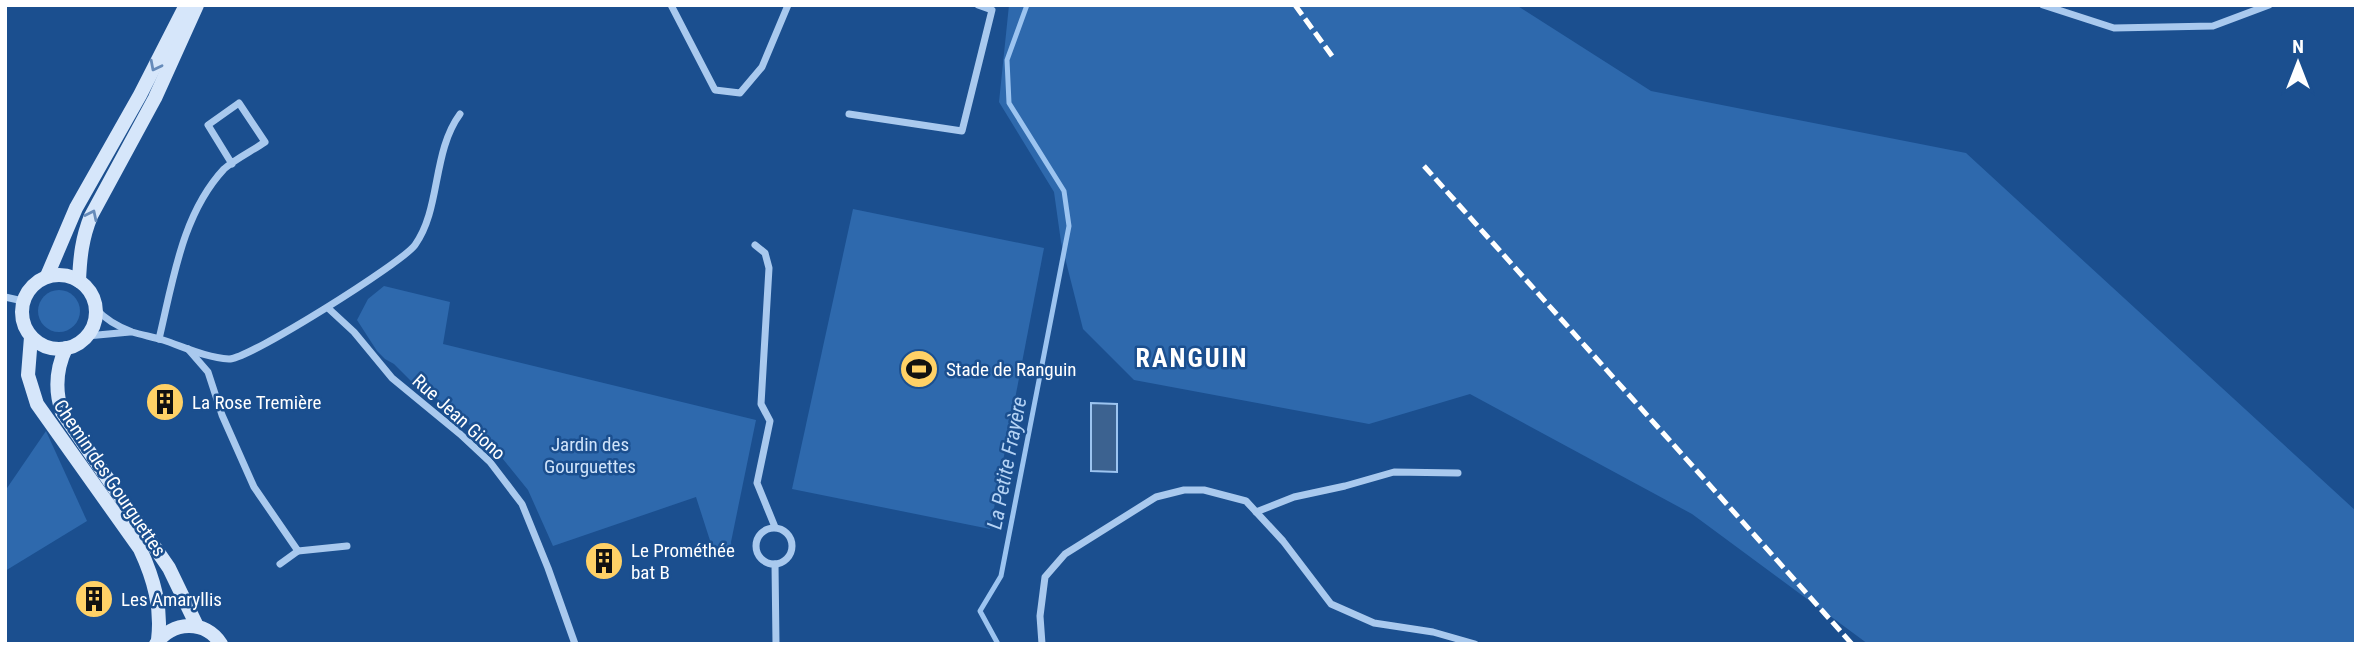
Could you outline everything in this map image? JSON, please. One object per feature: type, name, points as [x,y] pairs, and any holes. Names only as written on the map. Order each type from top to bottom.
[{"type":"main road","points":[[47,276],[58,275],[79,281],[88,288],[96,309],[93,328],[78,344],[53,349],[41,345],[31,337],[22,318],[23,301],[28,290],[47,276],[76,208],[140,95],[186,5]]},
{"type":"main road","points":[[79,281],[83,235],[91,216],[155,98],[197,5]]},
{"type":"main road","name":"Chemin des Gourguettes","points":[[31,337],[28,375],[37,404],[141,549],[152,574],[160,612],[157,642]]},
{"type":"main road","name":"Chemin des Gourguettes","points":[[66,348],[61,359],[57,395],[62,412],[169,568],[197,626]]},
{"type":"main road","points":[[157,642],[176,628],[197,626],[209,631],[221,644]]},
{"type":"street","points":[[671,5],[715,90],[740,93],[762,67],[788,5]]},
{"type":"street","points":[[849,114],[962,131],[992,10],[978,5]]},
{"type":"street","points":[[2042,5],[2114,28],[2213,26],[2269,5]]},
{"type":"street","points":[[159,339],[178,259],[200,201],[226,168],[265,142],[239,103],[208,125],[232,163]]},
{"type":"street","points":[[96,309],[110,321],[131,332],[232,359],[328,308],[413,247],[423,231],[448,130],[460,114]]},
{"type":"street","points":[[755,245],[765,253],[769,268],[761,404],[770,421],[757,483],[775,527]]},
{"type":"street","points":[[5,297],[23,301]]},
{"type":"street","name":"Rue Jean Giono","points":[[328,308],[354,332],[391,378],[490,462],[522,504],[575,644]]},
{"type":"street","points":[[87,336],[131,332]]},
{"type":"street","points":[[188,348],[208,372],[222,415],[254,487],[298,551]]},
{"type":"street","points":[[1256,512],[1294,497],[1394,472],[1458,473]]},
{"type":"street","points":[[1042,644],[1040,615],[1045,577],[1065,554],[1156,498],[1184,490],[1204,490],[1245,500],[1283,541],[1331,604],[1374,623],[1433,632],[1475,644]]},
{"type":"street","points":[[775,527],[786,531],[793,547],[788,558],[775,564],[760,557],[756,546],[764,531],[775,527]]},
{"type":"street","points":[[280,564],[298,551],[346,546]]},
{"type":"street","points":[[775,564],[776,644]]},
{"type":"green space","points":[[1009,5],[1516,5],[1651,91],[1966,153],[2356,511],[2356,644],[1868,644],[1692,514],[1470,394],[1369,424],[1134,380],[1083,329],[1061,242],[1054,192],[999,102]]},
{"type":"green space","name":"Stade de Ranguin","points":[[853,209],[1044,248],[990,529],[792,489]]},
{"type":"green space","name":"Jardin des Gourguettes","points":[[384,286],[450,302],[443,344],[756,420],[731,542],[732,552],[715,556],[696,497],[553,546],[528,490],[490,443],[377,351],[357,320],[368,299]]},
{"type":"green space","points":[[59,290],[74,296],[80,311],[74,326],[59,332],[44,326],[38,311],[44,296]]},
{"type":"green space","points":[[46,431],[87,521],[5,571],[5,491]]},
{"type":"shaded area","points":[[1091,403],[1117,404],[1117,472],[1091,471]]},
{"type":"waterway","name":"La Petite Frayère","points":[[998,644],[980,611],[1001,576],[1069,226],[1064,191],[1009,103],[1007,60],[1027,5]]},
{"type":"railway","points":[[1295,5],[1335,60]]},
{"type":"railway","points":[[1424,166],[1852,644]]},
{"type":"place","name":"Stade de Ranguin","points":[[919,369]]},
{"type":"place","name":"La Rose Tremière","points":[[165,402]]},
{"type":"place","name":"Le Prométhée bat B","points":[[604,561]]},
{"type":"place","name":"Les Amaryllis","points":[[94,599]]},
{"type":"district","name":"RANGUIN","points":[[1192,358]]}]
